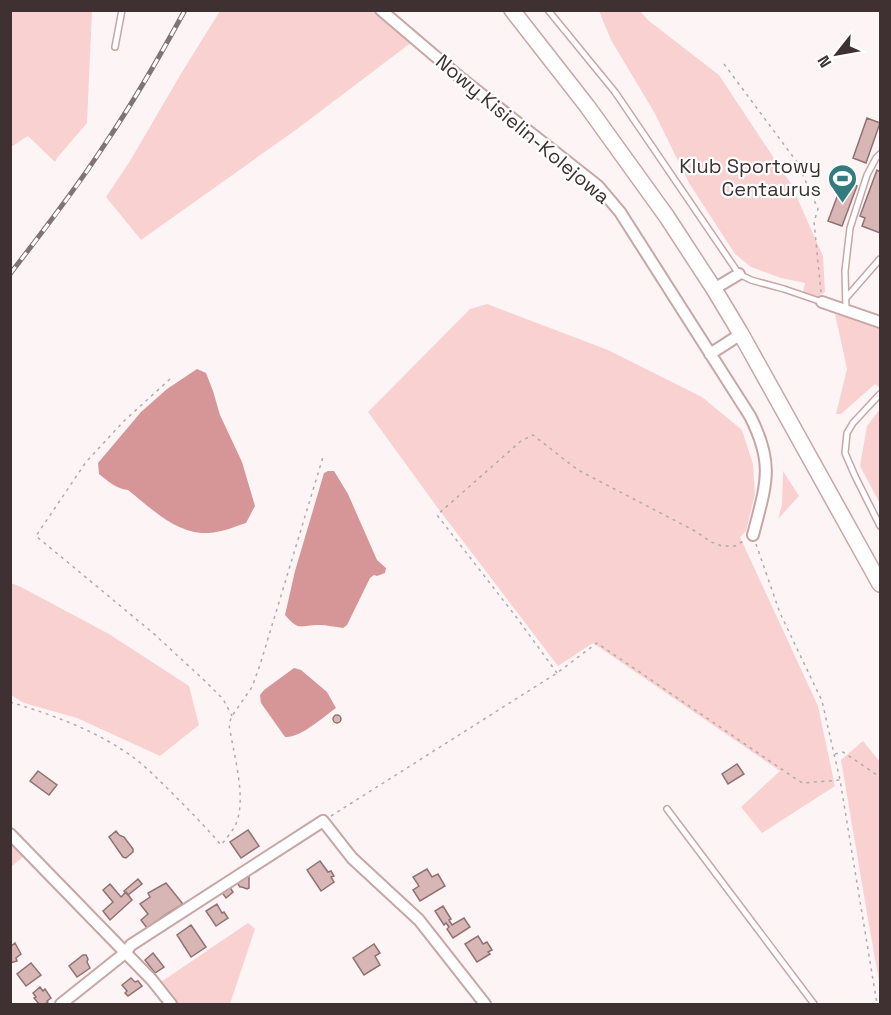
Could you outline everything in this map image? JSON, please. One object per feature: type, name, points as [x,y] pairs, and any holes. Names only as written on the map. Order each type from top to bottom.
[{"type":"main road","points":[[512,10],[587,106],[667,218],[714,289],[880,585]]},
{"type":"street","name":"Nowy Kisielin-Kolejowa","points":[[381,10],[462,79],[598,186],[621,212],[758,431],[767,466],[766,487],[753,535]]},
{"type":"street","points":[[714,289],[739,274]]},
{"type":"street","points":[[822,302],[880,322]]},
{"type":"street","points":[[710,354],[741,334]]},
{"type":"street","points":[[61,1005],[125,953],[131,945],[323,821],[352,858],[419,920],[485,1005]]},
{"type":"street","points":[[10,834],[152,980],[171,1005]]},
{"type":"lane","points":[[115,47],[122,10]]},
{"type":"lane","points":[[548,10],[615,92],[739,274],[751,280],[822,302]]},
{"type":"lane","points":[[846,311],[845,271],[850,228],[867,175],[880,154]]},
{"type":"lane","points":[[846,298],[880,259]]},
{"type":"lane","points":[[880,394],[853,423],[847,433],[846,453],[880,526]]},
{"type":"lane","points":[[667,809],[814,1005]]},
{"type":"path","points":[[724,64],[797,162],[818,209],[814,222],[822,302]]},
{"type":"path","points":[[170,379],[124,421],[87,462],[36,536],[153,633],[223,699],[232,716]]},
{"type":"path","points":[[557,673],[437,515],[521,441],[533,435],[578,470],[695,531],[711,542],[722,546],[735,546],[753,535],[780,614],[822,701],[840,780],[877,1005]]},
{"type":"path","points":[[10,702],[87,730],[122,749],[147,768],[221,845],[236,825],[241,803],[229,724],[252,687],[323,457]]},
{"type":"path","points":[[323,821],[557,673],[597,643],[802,783],[840,780]]},
{"type":"path","points":[[835,754],[843,752],[880,777]]},
{"type":"shaded area","points":[[11,10],[92,11],[87,123],[55,162],[28,136],[11,147]]},
{"type":"shaded area","points":[[220,11],[376,11],[412,42],[297,129],[141,240],[106,197]]},
{"type":"shaded area","points":[[599,11],[640,11],[649,21],[719,75],[791,184],[823,256],[825,292],[817,297],[803,292],[805,283],[781,278],[751,267],[735,254],[689,183],[654,112],[611,40]]},
{"type":"shaded area","points":[[487,304],[608,350],[702,397],[742,430],[753,464],[755,494],[746,531],[740,537],[818,706],[835,786],[762,833],[741,807],[780,771],[593,643],[558,666],[368,412],[470,309]]},
{"type":"shaded area","points":[[835,314],[880,327],[880,388],[875,384],[841,414],[836,414],[847,369]]},
{"type":"shaded area","points":[[197,369],[206,373],[220,415],[242,462],[255,506],[246,523],[209,533],[186,530],[165,519],[128,490],[116,486],[99,474],[98,463],[141,412],[167,389]]},
{"type":"shaded area","points":[[880,409],[880,504],[860,466],[867,426]]},
{"type":"shaded area","points":[[334,471],[348,494],[377,560],[386,568],[385,573],[370,578],[347,625],[343,628],[322,625],[297,626],[285,615],[295,571],[324,473]]},
{"type":"shaded area","points":[[783,471],[799,496],[778,519],[782,505]]},
{"type":"shaded area","points":[[11,583],[109,634],[189,686],[199,725],[160,756],[77,718],[24,703],[11,695]]},
{"type":"shaded area","points":[[294,668],[301,670],[327,692],[336,708],[305,731],[285,737],[261,703],[260,695]]},
{"type":"shaded area","points":[[863,741],[880,762],[880,986],[841,760]]},
{"type":"shaded area","points":[[10,832],[30,851],[11,867],[10,867]]},
{"type":"shaded area","points":[[248,923],[255,929],[230,1004],[170,1004],[158,984]]},
{"type":"building","points":[[867,118],[880,123],[866,163],[853,158]]},
{"type":"building","points":[[877,170],[880,172],[880,233],[862,226],[865,218],[860,216]]},
{"type":"building","name":"Klub Sportowy Centaurus","points":[[843,181],[857,186],[842,226],[828,221]]},
{"type":"building","points":[[337,715],[341,719],[337,723],[333,719]]},
{"type":"building","points":[[737,764],[744,774],[728,784],[722,774]]},
{"type":"building","points":[[38,771],[57,785],[49,795],[30,781]]},
{"type":"building","points":[[248,830],[259,846],[241,858],[230,842]]},
{"type":"building","points":[[116,831],[133,849],[133,852],[126,858],[109,837]]},
{"type":"building","points":[[320,861],[334,876],[331,877],[334,882],[321,891],[307,870]]},
{"type":"building","points":[[427,869],[432,877],[438,874],[445,886],[420,901],[413,890],[419,886],[413,877]]},
{"type":"building","points":[[249,873],[249,888],[240,887],[236,881]]},
{"type":"building","points":[[138,879],[142,884],[128,895],[124,891]]},
{"type":"building","points":[[166,883],[183,904],[147,928],[141,920],[148,914],[140,904],[150,897],[148,893]]},
{"type":"building","points":[[110,884],[121,897],[126,892],[132,900],[110,920],[103,911],[113,902],[103,890]]},
{"type":"building","points":[[229,886],[233,892],[226,898],[221,891]]},
{"type":"building","points":[[217,904],[228,918],[216,926],[206,911]]},
{"type":"building","points":[[443,906],[452,925],[464,918],[470,927],[453,938],[447,929],[449,927],[446,923],[444,925],[435,911]]},
{"type":"building","points":[[191,925],[206,947],[191,957],[177,935]]},
{"type":"building","points":[[478,936],[483,944],[487,942],[492,950],[488,952],[490,954],[477,962],[465,944]]},
{"type":"building","points":[[15,943],[21,954],[16,958],[17,961],[10,963],[10,947]]},
{"type":"building","points":[[374,944],[380,953],[375,956],[380,965],[364,975],[353,958]]},
{"type":"building","points":[[153,953],[164,967],[155,973],[145,960]]},
{"type":"building","points":[[86,955],[90,968],[77,977],[69,966]]},
{"type":"building","points":[[31,963],[41,975],[26,986],[17,974]]},
{"type":"building","points":[[131,978],[142,986],[128,996],[122,985]]},
{"type":"building","points":[[40,987],[43,991],[45,989],[51,998],[45,1004],[39,1004],[34,998],[36,997],[33,993]]},
{"type":"railway","points":[[10,274],[94,161],[136,95],[185,10]]},
{"type":"place","name":"Klub Sportowy Centaurus","points":[[842,204]]}]
